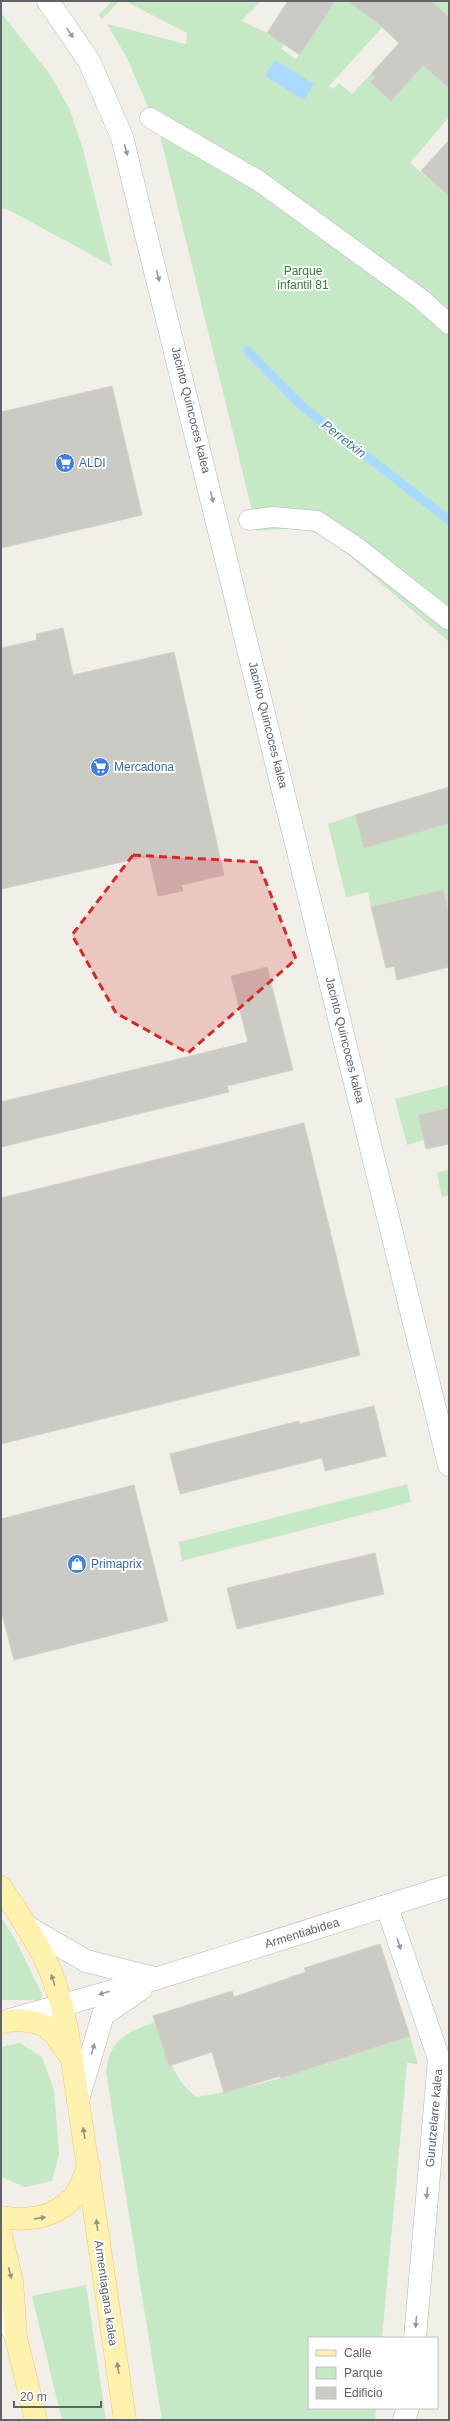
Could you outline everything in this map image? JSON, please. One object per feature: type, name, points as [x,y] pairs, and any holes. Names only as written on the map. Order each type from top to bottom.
[{"type":"main road","name":"Armentiagana kalea","points":[[1,1887],[26,1926],[49,1968],[61,2004],[72,2058],[89,2166],[101,2260],[125,2420]]},
{"type":"main road","name":"Armentiagana kalea","points":[[5,2021],[31,2022],[50,2028],[72,2058]]},
{"type":"main road","points":[[1,2217],[21,2220],[46,2217],[73,2199],[89,2166]]},
{"type":"main road","points":[[1,2235],[12,2281],[16,2338],[36,2420]]},
{"type":"street","name":"Jacinto Quincoces kalea","points":[[48,1],[89,62],[122,137],[449,1465]]},
{"type":"street","points":[[150,118],[259,181],[421,299],[449,324]]},
{"type":"street","points":[[249,520],[274,517],[317,521],[354,546],[449,620]]},
{"type":"street","name":"Armentiabidea","points":[[5,2021],[61,2004],[155,1979],[387,1907],[449,1886]]},
{"type":"street","name":"Gurutzelarre kalea","points":[[387,1907],[439,2059],[415,2337]]},
{"type":"street","points":[[26,1926],[86,1961],[155,1979]]},
{"type":"street","name":"Armentiabidea","points":[[78,2100],[103,2015],[155,1979]]},
{"type":"street","points":[[1,2301],[16,2338]]},
{"type":"street","points":[[404,2420],[408,2409]]},
{"type":"highlighted area","points":[[133,855],[258,862],[296,959],[188,1053],[116,1013],[72,935]]},
{"type":"green space","points":[[112,1],[119,1],[102,19],[99,15]]},
{"type":"green space","name":"Parque infantil 81","points":[[125,1],[261,1],[241,21],[267,33],[284,44],[281,49],[296,59],[335,1],[406,1],[329,86],[333,89],[339,83],[352,94],[371,74],[375,77],[371,83],[391,101],[423,65],[444,84],[449,79],[449,117],[410,163],[449,196],[449,642],[328,537],[301,529],[257,531],[160,135],[127,58],[107,24],[186,44],[187,33]]},
{"type":"green space","points":[[431,1],[449,1],[449,17]]},
{"type":"green space","points":[[1,13],[49,73],[69,108],[82,146],[112,266],[7,209],[1,208]]},
{"type":"green space","points":[[355,815],[364,848],[449,823],[449,914],[443,890],[371,907],[368,892],[346,897],[328,824]]},
{"type":"green space","points":[[449,1085],[449,1108],[418,1115],[424,1140],[407,1145],[395,1099]]},
{"type":"green space","points":[[449,1169],[449,1195],[442,1197],[437,1173]]},
{"type":"green space","points":[[407,1484],[411,1502],[182,1561],[179,1542]]},
{"type":"green space","points":[[1,1917],[15,1939],[42,1994],[41,2000],[1,2000]]},
{"type":"green space","points":[[155,2022],[171,2063],[181,2082],[197,2097],[278,2079],[331,2063],[410,2036],[418,2064],[407,2063],[382,2337],[308,2337],[308,2409],[376,2409],[375,2420],[162,2420],[106,2072],[111,2052],[116,2045],[121,2039],[136,2030]]},
{"type":"green space","points":[[20,2043],[42,2057],[54,2090],[59,2154],[52,2181],[25,2187],[1,2177],[1,2047]]},
{"type":"green space","points":[[86,2285],[106,2420],[62,2420],[32,2296]]},
{"type":"water","points":[[275,60],[314,84],[304,100],[265,76]]},
{"type":"building","points":[[288,1],[335,1],[300,55],[267,33]]},
{"type":"building","points":[[348,1],[431,1],[449,17],[449,88],[423,65],[391,101],[371,83],[375,77],[371,74],[399,43],[379,24]]},
{"type":"building","points":[[449,140],[449,196],[421,171]]},
{"type":"building","name":"ALDI","points":[[112,386],[142,515],[1,548],[1,412]]},
{"type":"building","name":"Mercadona","points":[[63,628],[73,675],[174,652],[224,875],[181,885],[183,891],[158,896],[149,856],[1,889],[1,648],[37,640],[36,634]]},
{"type":"building","points":[[449,787],[449,823],[364,848],[355,815]]},
{"type":"building","points":[[443,890],[449,914],[449,967],[397,980],[394,966],[386,968],[371,907]]},
{"type":"building","points":[[267,967],[293,1070],[227,1086],[229,1092],[1,1147],[1,1102],[248,1042],[231,976]]},
{"type":"building","points":[[449,1108],[449,1144],[426,1149],[418,1115]]},
{"type":"building","points":[[304,1123],[360,1355],[1,1444],[1,1198]]},
{"type":"building","points":[[374,1406],[386,1456],[325,1471],[322,1458],[180,1494],[170,1454],[299,1421],[299,1424]]},
{"type":"building","name":"Primaprix","points":[[134,1485],[168,1621],[14,1660],[1,1610],[1,1519]]},
{"type":"building","points":[[375,1553],[384,1594],[237,1629],[227,1588]]},
{"type":"building","points":[[380,1944],[410,2036],[281,2078],[280,2076],[224,2093],[212,2052],[169,2066],[153,2016],[232,1991],[234,1997],[306,1972],[304,1968]]},
{"type":"waterway","name":"Perretxin","points":[[247,350],[303,407],[449,520]]},
{"type":"place","name":"ALDI","points":[[65,463]]},
{"type":"place","name":"Mercadona","points":[[100,767]]},
{"type":"place","name":"Primaprix","points":[[77,1564]]}]
